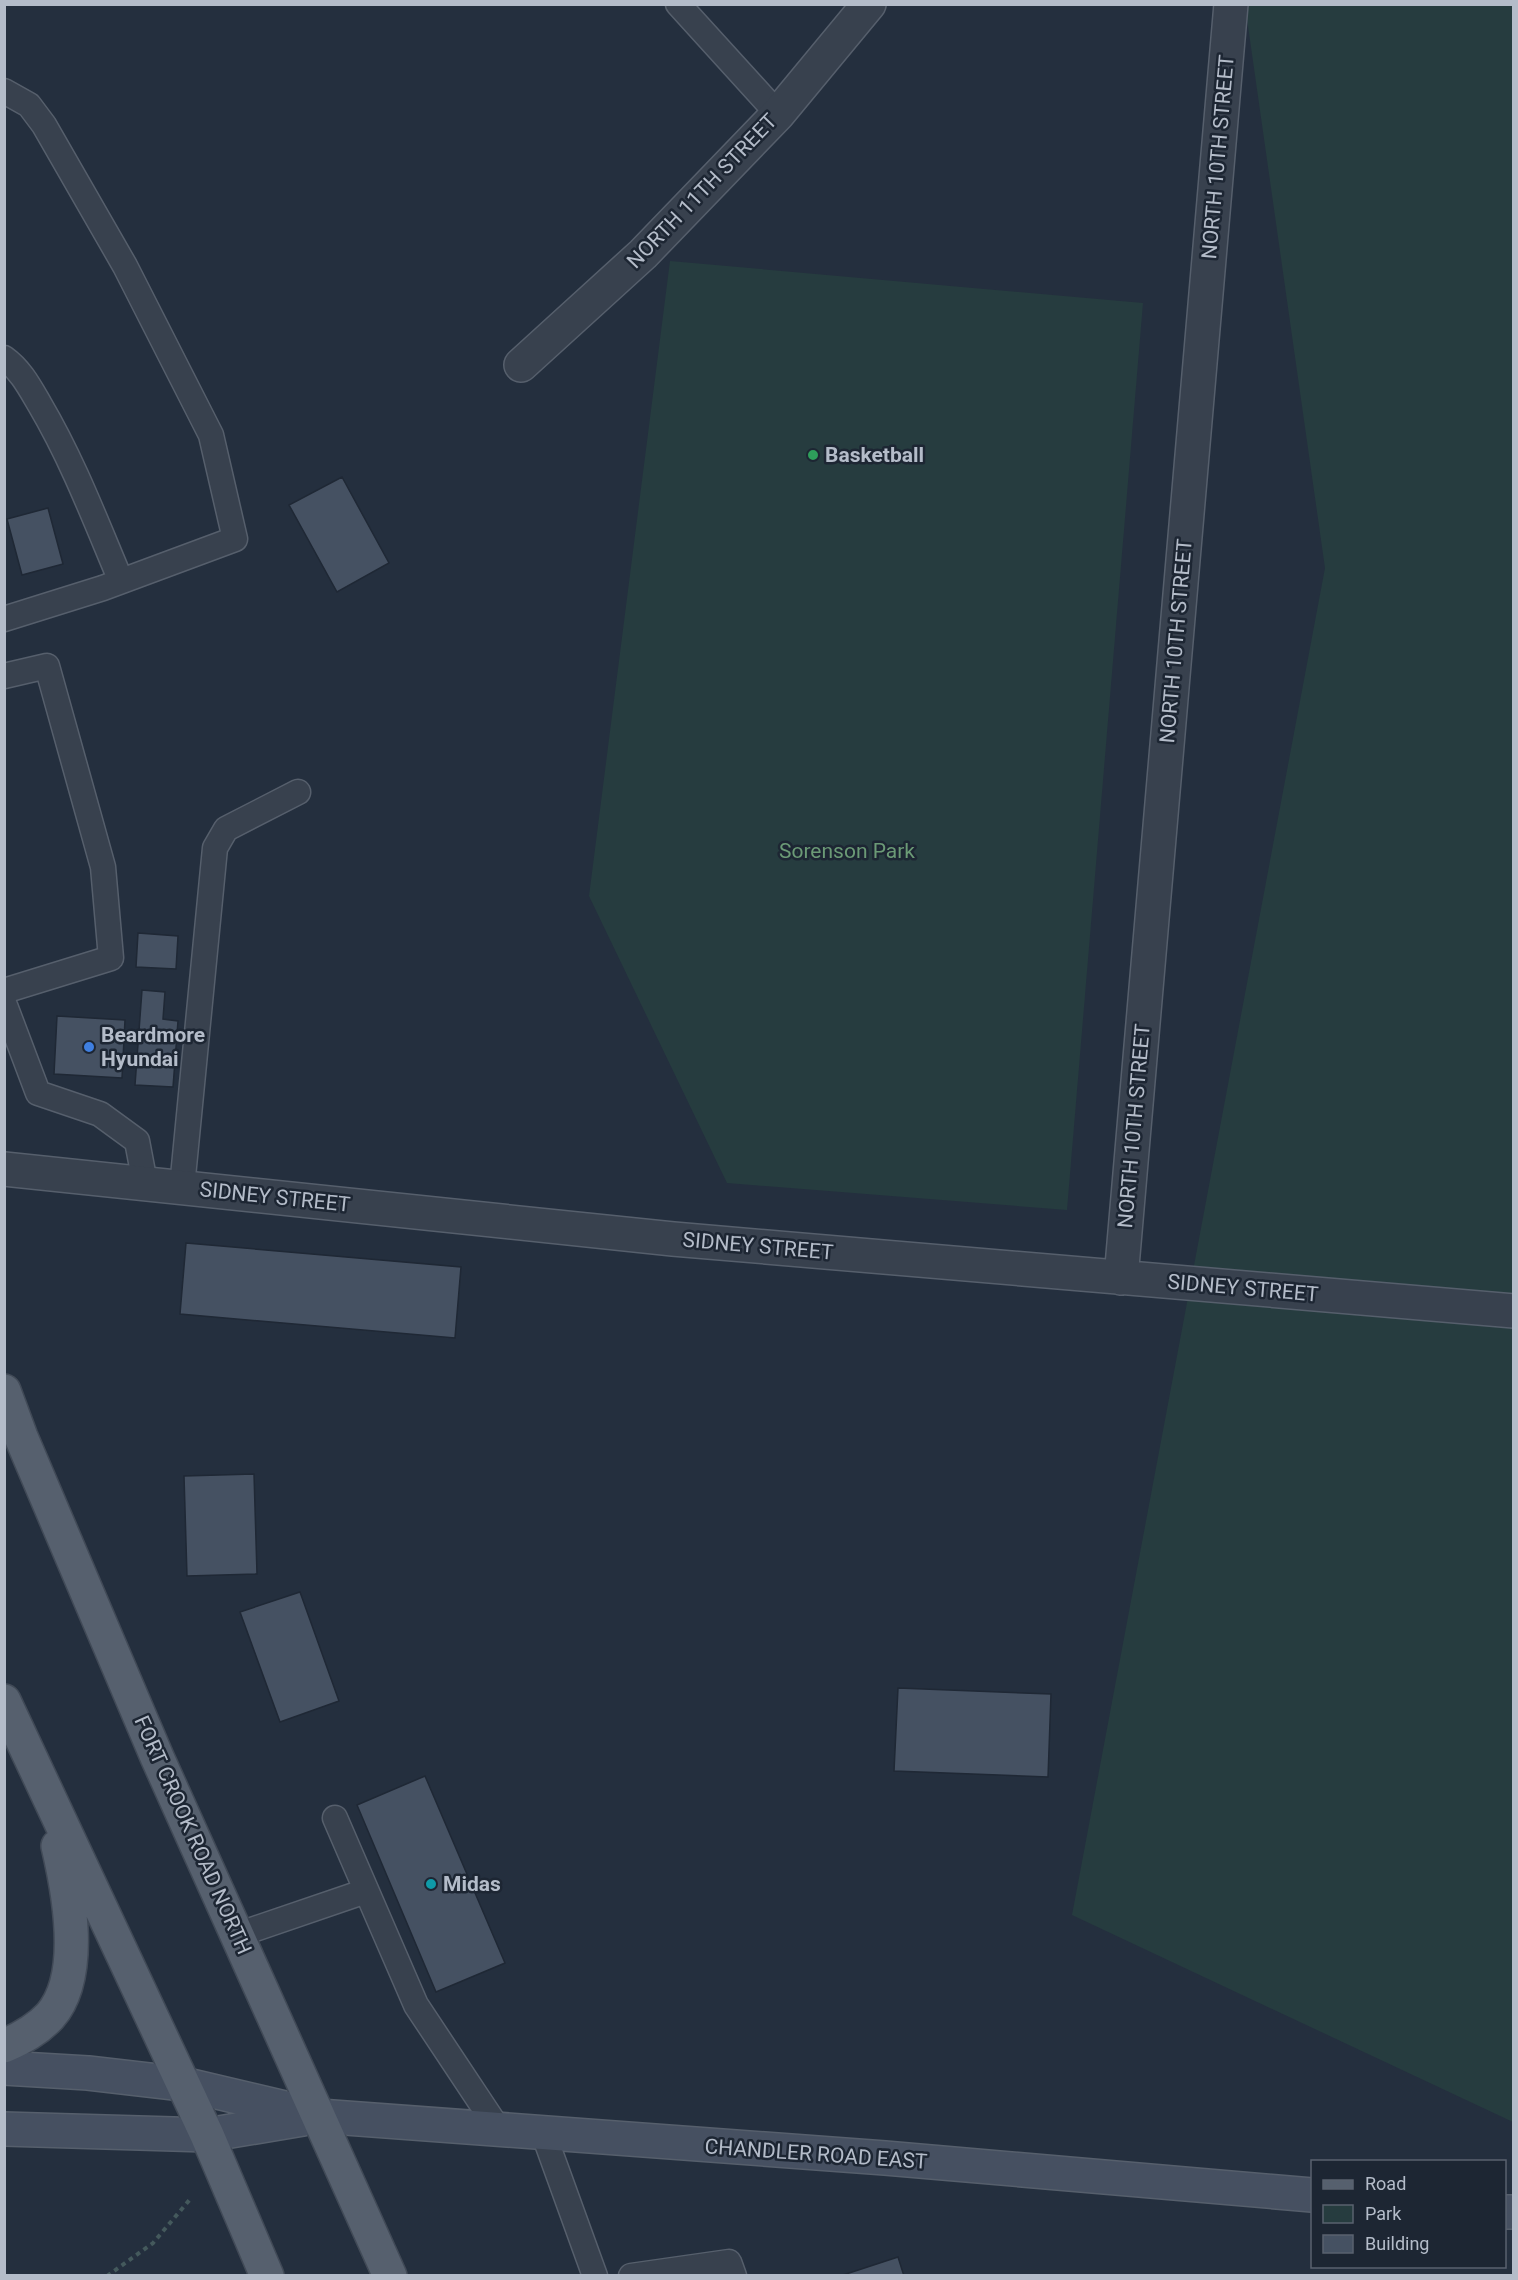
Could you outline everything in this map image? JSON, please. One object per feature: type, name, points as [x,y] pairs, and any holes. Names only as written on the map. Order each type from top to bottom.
[{"type":"main road","name":"FORT CROOK ROAD NORTH","points":[[4,1391],[21,1437],[148,1735],[390,2276]]},
{"type":"main road","points":[[4,1701],[207,2135],[267,2276]]},
{"type":"main road","points":[[4,2046],[29,2034],[51,2014],[66,1985],[72,1956],[66,1878],[45,1789]]},
{"type":"street","name":"NORTH 11TH STREET","points":[[521,365],[643,254],[778,114],[869,4]]},
{"type":"street","name":"NORTH 10TH STREET","points":[[1120,1278],[1231,4]]},
{"type":"street","name":"SIDNEY STREET","points":[[4,1169],[673,1239],[1514,1311]]},
{"type":"street","points":[[4,2068],[88,2073],[183,2084],[319,2116]]},
{"type":"street","points":[[4,2129],[207,2135],[319,2116]]},
{"type":"street","name":"CHANDLER ROAD EAST","points":[[319,2116],[544,2135],[885,2158],[1311,2195]]},
{"type":"lane","points":[[678,4],[778,114]]},
{"type":"lane","points":[[4,91],[29,105],[44,125],[125,266],[211,435],[235,539],[122,581],[4,619]]},
{"type":"lane","points":[[4,358],[12,363],[25,379],[59,437],[122,581]]},
{"type":"lane","points":[[4,676],[47,666],[103,867],[111,958],[4,991]]},
{"type":"lane","points":[[182,1187],[215,848],[226,829],[298,792]]},
{"type":"lane","points":[[4,1003],[38,1093],[100,1114],[137,1142],[145,1184]]},
{"type":"lane","points":[[335,1818],[416,2005],[499,2130]]},
{"type":"lane","points":[[237,1935],[366,1891]]},
{"type":"lane","points":[[544,2135],[595,2276]]},
{"type":"lane","points":[[631,2276],[729,2262],[734,2276]]},
{"type":"path","points":[[107,2276],[153,2243],[186,2203],[222,2170]]},
{"type":"green space","points":[[1245,5],[1513,5],[1513,2122],[1072,1915],[1325,568]]},
{"type":"green space","name":"Sorenson Park","points":[[670,261],[1143,303],[1067,1210],[727,1183],[589,896]]},
{"type":"building","points":[[342,477],[389,563],[337,592],[289,505]]},
{"type":"building","points":[[48,508],[63,564],[22,575],[7,519]]},
{"type":"building","points":[[138,933],[178,936],[176,969],[136,967]]},
{"type":"building","points":[[142,990],[165,992],[163,1019],[178,1021],[173,1087],[135,1085]]},
{"type":"building","name":"Beardmore Hyundai","points":[[57,1016],[125,1020],[122,1078],[54,1074]]},
{"type":"building","points":[[186,1243],[461,1267],[455,1338],[180,1314]]},
{"type":"building","points":[[254,1474],[257,1574],[187,1576],[184,1476]]},
{"type":"building","points":[[300,1592],[339,1701],[280,1722],[240,1612]]},
{"type":"building","points":[[898,1688],[1051,1694],[1048,1777],[894,1771]]},
{"type":"building","name":"Midas","points":[[425,1776],[505,1963],[436,1992],[357,1805]]},
{"type":"building","points":[[898,2257],[904,2276],[840,2276]]},
{"type":"place","name":"Basketball","points":[[813,455]]},
{"type":"place","name":"Beardmore Hyundai","points":[[89,1047]]},
{"type":"place","name":"Midas","points":[[431,1884]]}]
